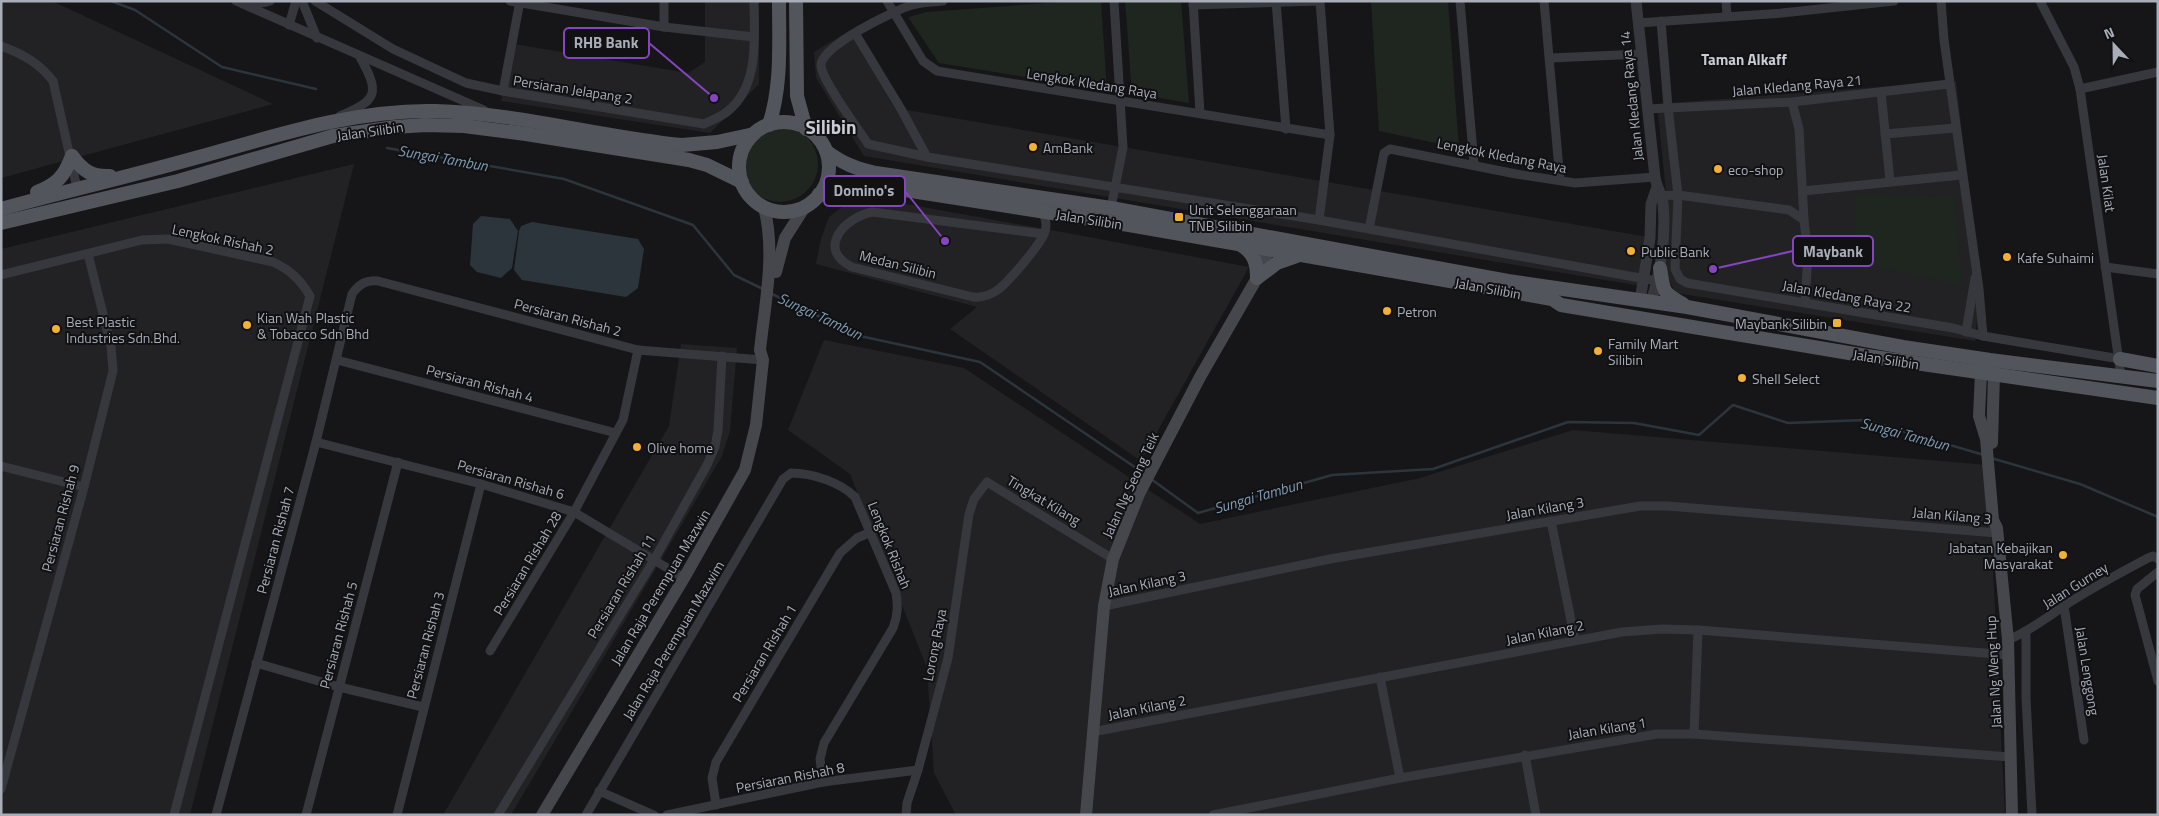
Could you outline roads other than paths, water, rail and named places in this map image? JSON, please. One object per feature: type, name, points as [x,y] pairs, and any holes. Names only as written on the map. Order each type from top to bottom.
[{"type":"main road","points":[[769,125],[777,97],[779,79],[779,1]]},
{"type":"main road","points":[[796,1],[797,96],[806,129]]},
{"type":"main road","name":"Jalan Silibin","points":[[1,208],[325,124],[374,116],[434,111],[502,118],[682,145],[717,142],[754,134]]},
{"type":"main road","points":[[791,123],[806,129],[818,138],[826,151],[828,174],[819,194],[806,205],[786,211],[764,207],[751,197],[742,182],[739,172],[740,158],[745,145],[754,134],[769,125],[791,123]]},
{"type":"main road","name":"Jalan Silibin","points":[[1,223],[178,180],[333,136],[359,131],[425,125],[464,126],[526,134],[689,160],[707,165],[742,182]]},
{"type":"main road","name":"Jalan Silibin","points":[[826,151],[844,164],[858,169],[1111,208],[1508,281],[1645,304],[1687,307],[1990,360],[2158,381]]},
{"type":"main road","points":[[72,156],[81,169],[91,175],[130,176]]},
{"type":"main road","points":[[1,208],[52,185],[66,171],[72,156]]},
{"type":"main road","points":[[1,223],[27,212],[69,200],[74,196],[77,188],[82,194],[90,195],[141,182],[178,180]]},
{"type":"main road","name":"Jalan Silibin","points":[[819,194],[838,187],[858,184],[1050,215],[1129,225],[1552,299],[1561,305],[1988,374],[2156,398]]},
{"type":"main road","points":[[1029,196],[1050,215],[1069,211],[1098,216],[1107,214],[1111,208]]},
{"type":"main road","name":"Jalan Raja Perempuan Mazwin","points":[[773,262],[785,238],[806,205]]},
{"type":"main road","name":"Jalan Raja Perempuan Mazwin","points":[[542,815],[684,578],[745,470],[756,425],[763,360],[760,350],[768,307],[773,262],[770,229],[764,207]]},
{"type":"main road","points":[[1111,208],[1114,218],[1129,225]]},
{"type":"main road","points":[[1253,234],[1265,240],[1268,244],[1268,250]]},
{"type":"main road","points":[[1241,245],[1253,256],[1257,278]]},
{"type":"main road","name":"Jalan Ng Seong Teik","points":[[1086,815],[1104,606],[1113,558],[1139,494],[1200,377],[1257,278],[1268,250]]},
{"type":"main road","points":[[1257,278],[1277,263],[1300,255]]},
{"type":"main road","points":[[1659,274],[1661,284],[1666,293],[1687,307]]},
{"type":"main road","points":[[1552,299],[1645,304],[1726,325],[1763,338]]},
{"type":"main road","points":[[1988,374],[1990,360]]},
{"type":"main road","points":[[2120,360],[2158,366]]},
{"type":"main road","name":"Jalan Ng Weng Hup","points":[[1988,374],[1979,416],[1989,439],[1994,520],[1997,530],[2008,640],[2012,815]]},
{"type":"main road","points":[[2121,376],[2126,384],[2145,389],[2156,398]]},
{"type":"street","name":"Jalan Silibin","points":[[236,1],[459,101],[502,118]]},
{"type":"street","points":[[247,6],[270,1]]},
{"type":"street","points":[[290,25],[296,1]]},
{"type":"street","points":[[302,1],[318,38]]},
{"type":"street","name":"Persiaran Jelapang 2","points":[[315,1],[393,48],[466,83],[704,124],[728,111],[746,90],[753,63],[754,1]]},
{"type":"street","points":[[664,1],[664,27]]},
{"type":"street","name":"Lengkok Kledang Raya","points":[[887,1],[922,61],[937,72],[1330,135]]},
{"type":"street","points":[[943,1],[914,4],[893,11],[855,33],[822,58],[821,64],[825,78],[868,144],[927,157],[1116,189],[1319,220],[1643,278],[1659,274]]},
{"type":"street","points":[[1111,208],[1123,148],[1114,1]]},
{"type":"street","points":[[1200,113],[1193,3],[1320,1],[1330,135],[1319,220]]},
{"type":"street","points":[[1460,1],[1474,164]]},
{"type":"street","points":[[1544,1],[1560,180]]},
{"type":"street","name":"Jalan Kledang Raya 14","points":[[1636,1],[1656,189],[1663,236],[1659,274],[1645,304]]},
{"type":"street","points":[[1726,1],[1727,16]]},
{"type":"street","points":[[1638,23],[1894,1]]},
{"type":"street","points":[[1941,1],[1949,84],[1979,289],[1983,336]]},
{"type":"street","name":"Jalan Kilat","points":[[2040,1],[2074,67],[2080,89],[2121,376]]},
{"type":"street","points":[[504,91],[516,2],[664,27],[754,37]]},
{"type":"street","points":[[1276,2],[1286,129]]},
{"type":"street","points":[[1661,21],[1678,195]]},
{"type":"street","points":[[855,33],[901,109],[927,157]]},
{"type":"street","points":[[1,46],[33,60],[45,70],[53,81],[72,156],[77,188]]},
{"type":"street","points":[[1550,58],[1641,54]]},
{"type":"street","points":[[325,124],[360,108],[369,100],[373,91],[372,81],[360,57]]},
{"type":"street","points":[[2080,89],[2158,72]]},
{"type":"street","name":"Jalan Kledang Raya 21","points":[[1647,109],[1792,102],[1949,84]]},
{"type":"street","points":[[1881,92],[1890,181]]},
{"type":"street","points":[[1792,102],[1799,129],[1808,255],[1805,302]]},
{"type":"street","points":[[1885,134],[1955,128]]},
{"type":"street","name":"Lengkok Kledang Raya","points":[[1368,229],[1384,153],[1390,149],[1474,164],[1516,174],[1656,189],[1678,195],[1788,210]]},
{"type":"street","points":[[1804,220],[1788,210],[1803,193],[1890,181],[1961,175]]},
{"type":"street","name":"Jalan Kledang Raya 14","points":[[1645,304],[1643,278],[1656,189]]},
{"type":"street","name":"Jalan Kledang Raya 22","points":[[1678,195],[1675,269],[1680,279],[1687,284],[1805,302],[2120,360]]},
{"type":"street","name":"Medan Silibin","points":[[1044,234],[872,212],[859,215],[847,222],[838,234],[835,245],[837,255],[842,262],[852,267],[982,298],[999,289],[1038,245],[1044,234],[1050,215]]},
{"type":"street","name":"Lengkok Rishah 2","points":[[1,275],[142,240],[168,239],[273,262],[289,270],[301,281],[310,296]]},
{"type":"street","name":"Persiaran Rishah 9","points":[[1,789],[84,487],[113,372],[111,346],[88,254]]},
{"type":"street","points":[[2105,268],[2158,274]]},
{"type":"street","points":[[1966,332],[1972,291],[1976,278]]},
{"type":"street","name":"Persiaran Rishah 7","points":[[216,815],[316,442],[352,294],[357,287],[370,281]]},
{"type":"street","name":"Persiaran Rishah 2","points":[[370,281],[638,350],[763,360]]},
{"type":"street","name":"Persiaran Rishah 7","points":[[174,815],[310,296]]},
{"type":"street","name":"Persiaran Rishah 28","points":[[490,651],[574,512],[616,433],[627,410],[638,350]]},
{"type":"street","name":"Persiaran Rishah 11","points":[[498,815],[654,560],[715,447],[718,430],[722,356]]},
{"type":"street","name":"Persiaran Rishah 4","points":[[337,360],[616,433]]},
{"type":"street","name":"Persiaran Rishah 6","points":[[316,442],[481,484],[574,512],[684,578]]},
{"type":"street","name":"Persiaran Rishah 5","points":[[306,815],[398,462]]},
{"type":"street","points":[[1,466],[84,487]]},
{"type":"street","name":"Lengkok Rishah","points":[[784,479],[791,472],[800,473],[848,490],[855,497],[896,593],[898,616],[893,628],[824,743],[820,759],[823,782]]},
{"type":"street","name":"Jalan Raja Perempuan Mazwim","points":[[586,815],[784,479]]},
{"type":"street","name":"Tingkat Kilang","points":[[987,482],[1113,558]]},
{"type":"street","name":"Lorong Raya","points":[[906,815],[907,803],[918,770],[948,658],[969,514],[974,499],[987,482]]},
{"type":"street","name":"Persiaran Rishah 3","points":[[397,815],[481,484]]},
{"type":"street","name":"Jalan Kilang 3","points":[[1104,606],[1330,560],[1623,508],[1668,506],[1997,530]]},
{"type":"street","points":[[1551,521],[1575,640]]},
{"type":"street","name":"Persiaran Rishah 1","points":[[716,805],[713,770],[721,753],[840,553],[857,538],[871,532]]},
{"type":"street","name":"Jalan Gurney","points":[[2008,640],[2026,632],[2064,606],[2148,558],[2153,556],[2158,559]]},
{"type":"street","points":[[2158,572],[2137,589],[2134,595],[2158,681]]},
{"type":"street","name":"Jalan Lenggong","points":[[2064,606],[2084,740]]},
{"type":"street","name":"Jalan Kilang 2","points":[[1092,732],[1575,640],[1622,632],[1662,628],[2009,655]]},
{"type":"street","points":[[1694,734],[1698,630]]},
{"type":"street","points":[[2026,632],[2026,698],[2032,815]]},
{"type":"street","points":[[256,662],[338,687],[423,707]]},
{"type":"street","points":[[1380,677],[1400,778]]},
{"type":"street","name":"Jalan Kilang 1","points":[[1213,815],[1525,755],[1657,734],[1694,734],[2011,757]]},
{"type":"street","points":[[1525,755],[1536,815]]},
{"type":"street","name":"Persiaran Rishah 8","points":[[667,815],[823,782],[918,770]]},
{"type":"street","points":[[599,791],[654,815]]},
{"type":"waterway","name":"Sungai Tambun","points":[[111,1],[135,10],[222,67],[316,89]]},
{"type":"waterway","name":"Sungai Tambun","points":[[387,148],[564,179],[693,225],[734,275],[763,289]]},
{"type":"waterway","name":"Sungai Tambun","points":[[770,293],[860,336],[980,362],[1145,474]]},
{"type":"waterway","name":"Sungai Tambun","points":[[1151,479],[1198,513],[1332,475],[1433,469],[1568,422],[1634,423],[1699,435],[1733,405],[1788,423],[1865,420],[1984,455]]},
{"type":"waterway","name":"Sungai Tambun","points":[[1991,458],[2080,484],[2158,517]]},
{"type":"place","name":"RHB Bank","points":[[714,98]]},
{"type":"place","name":"AmBank","points":[[1033,147]]},
{"type":"place","name":"eco-shop","points":[[1718,169]]},
{"type":"place","name":"Unit Selenggaraan TNB Silibin","points":[[1179,217]]},
{"type":"place","name":"Domino's","points":[[945,241]]},
{"type":"place","name":"Public Bank","points":[[1631,251]]},
{"type":"place","name":"Kafe Suhaimi","points":[[2007,257]]},
{"type":"place","name":"Maybank","points":[[1713,269]]},
{"type":"place","name":"Petron","points":[[1387,311]]},
{"type":"place","name":"Maybank Silibin","points":[[1837,323]]},
{"type":"place","name":"Kian Wah Plastic & Tobacco Sdn Bhd","points":[[247,325]]},
{"type":"place","name":"Best Plastic Industries Sdn.Bhd.","points":[[56,329]]},
{"type":"place","name":"Family Mart Silibin","points":[[1598,351]]},
{"type":"place","name":"Shell Select","points":[[1742,378]]},
{"type":"place","name":"Olive home","points":[[637,447]]},
{"type":"place","name":"Jabatan Kebajikan Masyarakat","points":[[2063,555]]},
{"type":"district","name":"Taman Alkaff","points":[[1744,59]]},
{"type":"district","name":"Silibin","points":[[831,126]]}]
